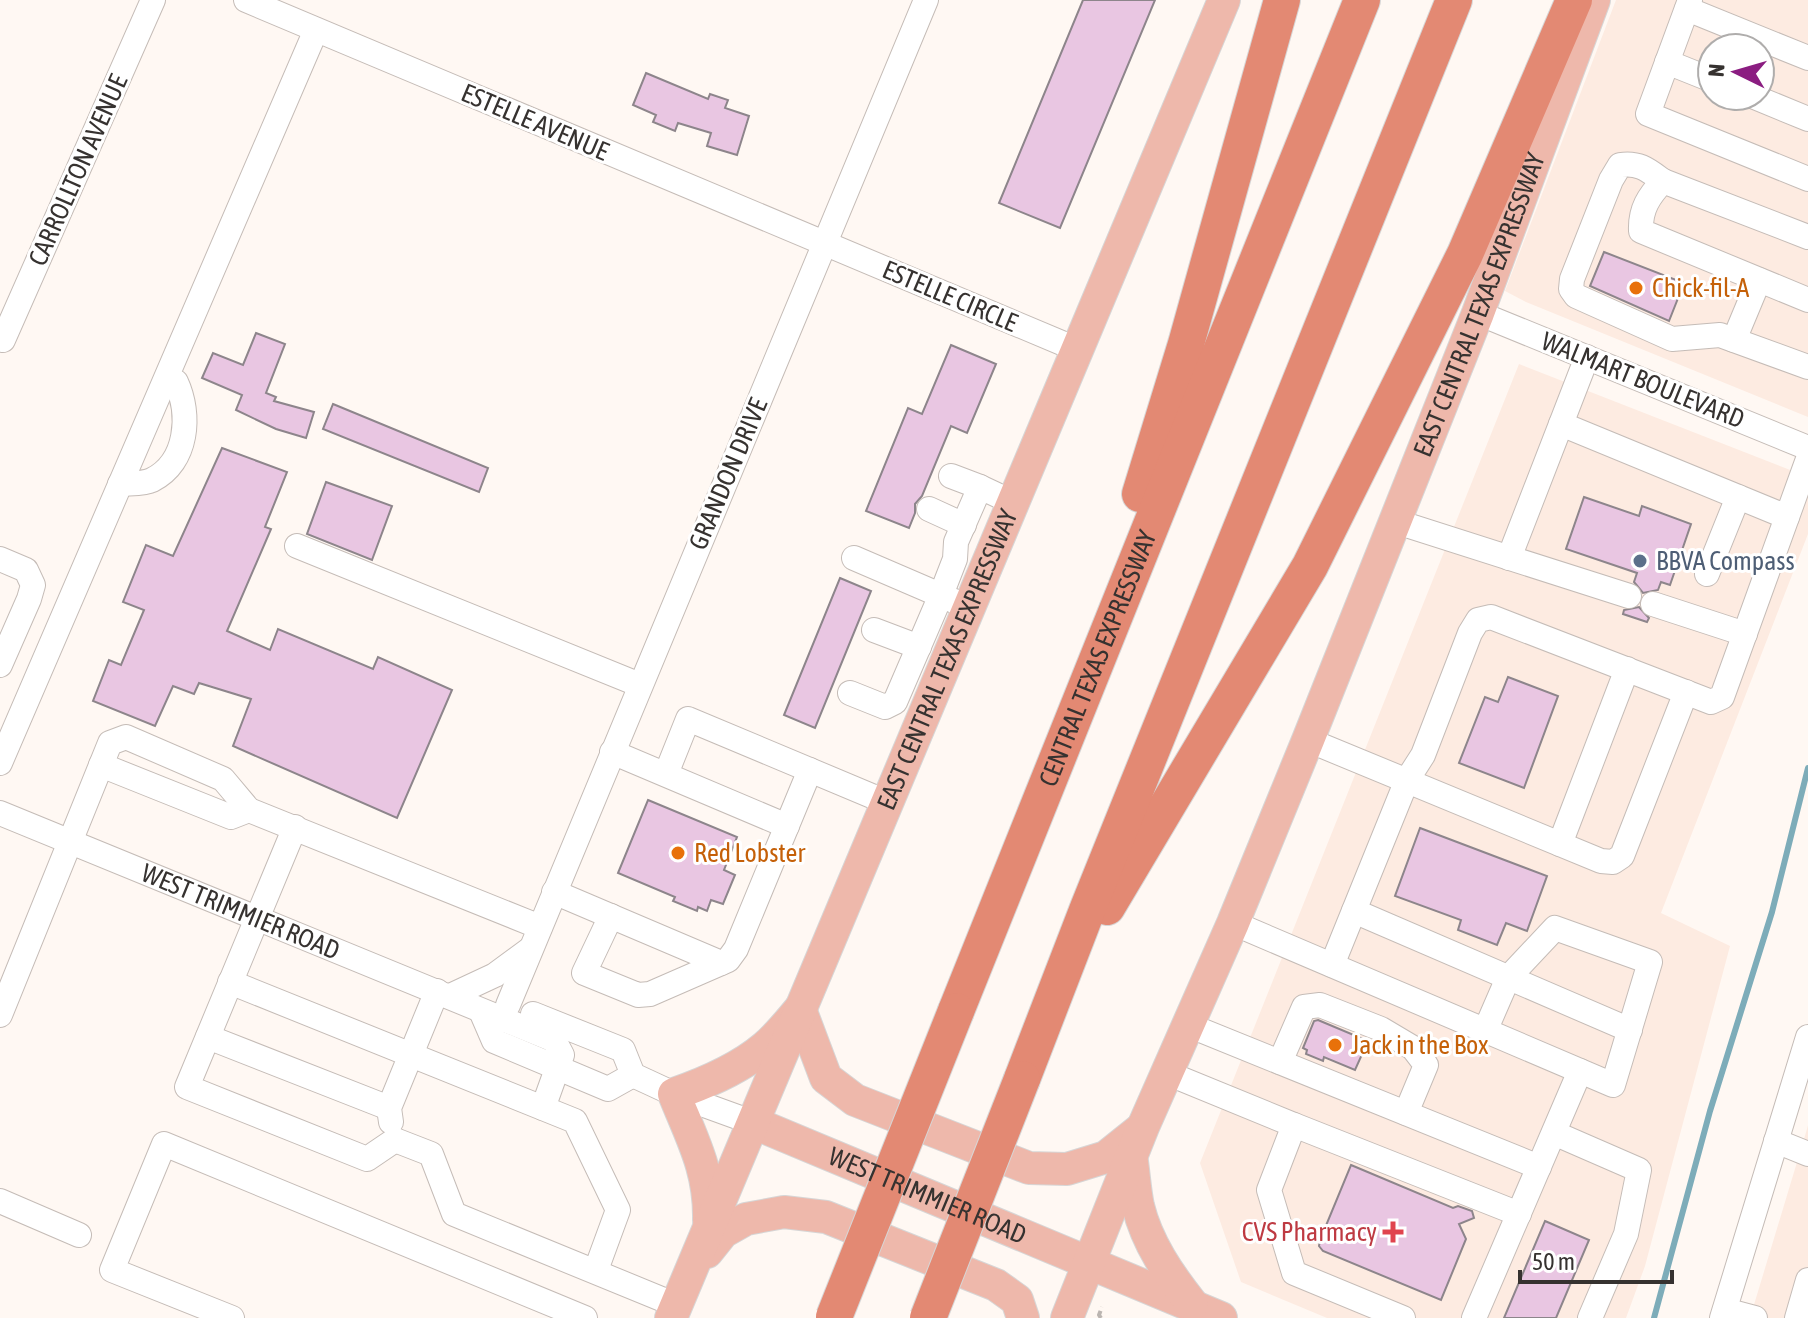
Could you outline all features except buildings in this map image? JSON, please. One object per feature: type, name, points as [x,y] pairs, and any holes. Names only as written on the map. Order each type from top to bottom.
[{"type":"highway","points":[[1115,612],[1117,570],[1186,344],[1282,0]]},
{"type":"highway","name":"CENTRAL TEXAS EXPRESSWAY","points":[[834,1318],[1362,0]]},
{"type":"highway","points":[[928,1318],[1454,0]]},
{"type":"highway","points":[[1058,986],[1133,866],[1310,566],[1465,254],[1574,0]]},
{"type":"main road","name":"EAST CENTRAL TEXAS EXPRESSWAY","points":[[674,1311],[886,802],[909,708],[954,601],[1012,502],[1224,0]]},
{"type":"main road","name":"EAST CENTRAL TEXAS EXPRESSWAY","points":[[1067,1318],[1143,1127],[1233,923],[1308,740],[1478,313],[1594,0]]},
{"type":"main road","points":[[709,1233],[710,1194],[705,1168],[674,1094],[700,1085],[744,1062],[766,1046],[800,1009],[826,1078],[855,1100],[1029,1168],[1067,1169],[1106,1157],[1143,1127]]},
{"type":"main road","name":"WEST TRIMMIER ROAD","points":[[754,1123],[1208,1312]]},
{"type":"main road","points":[[1132,1157],[1138,1207],[1153,1246],[1171,1277],[1208,1312]]},
{"type":"main road","points":[[690,1274],[723,1232],[746,1219],[784,1212],[826,1217],[996,1285],[1017,1300],[1023,1318]]},
{"type":"main road","points":[[1160,1318],[1208,1312]]},
{"type":"street","name":"CARROLLTON AVENUE","points":[[3,340],[153,0]]},
{"type":"street","name":"ESTELLE AVENUE","points":[[246,0],[825,244]]},
{"type":"street","name":"GRANDON DRIVE","points":[[508,1005],[926,0]]},
{"type":"street","points":[[1808,58],[1688,5],[1648,114],[1808,179]]},
{"type":"street","points":[[0,763],[316,30]]},
{"type":"street","points":[[1667,62],[1696,74]]},
{"type":"street","points":[[1776,106],[1808,119]]},
{"type":"street","points":[[1808,237],[1663,181],[1645,167],[1632,163],[1620,165],[1611,180],[1571,289],[1576,296],[1672,339],[1720,335],[1808,367]]},
{"type":"street","points":[[1663,181],[1648,197],[1640,218],[1641,231],[1808,300]]},
{"type":"street","name":"ESTELLE CIRCLE","points":[[825,244],[1076,349]]},
{"type":"street","points":[[1734,340],[1759,280]]},
{"type":"street","name":"WALMART BOULEVARD","points":[[1478,313],[1808,448]]},
{"type":"street","points":[[1509,558],[1587,357]]},
{"type":"street","points":[[120,484],[150,481],[169,467],[186,431],[184,399],[176,382],[166,380]]},
{"type":"street","points":[[1561,424],[1787,517]]},
{"type":"street","points":[[1332,965],[1407,780],[1423,755],[1470,633],[1478,620],[1491,617],[1711,702],[1722,697],[1808,459]]},
{"type":"street","points":[[951,476],[1012,502]]},
{"type":"street","points":[[850,693],[885,707],[909,708],[919,647],[954,601],[956,542],[980,487]]},
{"type":"street","points":[[1707,574],[1738,497]]},
{"type":"street","points":[[929,509],[964,525]]},
{"type":"street","points":[[1394,521],[1629,596]]},
{"type":"street","points":[[297,546],[640,685]]},
{"type":"street","points":[[854,558],[954,601]]},
{"type":"street","points":[[0,559],[26,570],[33,585],[0,665]]},
{"type":"street","points":[[1653,604],[1745,634]]},
{"type":"street","points":[[874,630],[919,647]]},
{"type":"street","points":[[1560,844],[1627,669]]},
{"type":"street","points":[[1308,740],[1601,861],[1613,862],[1622,856],[1686,692]]},
{"type":"street","points":[[666,774],[688,719],[886,802]]},
{"type":"street","points":[[0,1015],[110,743],[126,737],[223,779],[249,810],[295,827],[535,938],[495,975],[443,994],[411,1054],[389,1108],[395,1140]]},
{"type":"street","points":[[612,752],[787,826]]},
{"type":"street","points":[[101,765],[231,817],[249,810]]},
{"type":"street","points":[[611,916],[584,973],[638,995],[650,994],[728,960],[736,949],[810,770]]},
{"type":"street","name":"WEST TRIMMIER ROAD","points":[[0,813],[481,1011]]},
{"type":"street","points":[[295,827],[187,1087],[367,1159],[395,1140]]},
{"type":"street","points":[[554,892],[721,963]]},
{"type":"street","points":[[1354,911],[1630,1030]]},
{"type":"street","points":[[1233,923],[1485,1031],[1613,1085],[1650,962],[1555,928],[1508,978],[1485,1031]]},
{"type":"street","points":[[230,982],[575,1121],[618,1210],[596,1270]]},
{"type":"street","points":[[508,1005],[481,1011],[494,1041],[608,1089],[633,1075]]},
{"type":"street","name":"WEST TRIMMIER ROAD","points":[[508,1005],[623,1050],[633,1075],[674,1094],[754,1123]]},
{"type":"street","points":[[1280,1062],[1304,1007],[1320,1005],[1369,1024],[1413,1048],[1426,1065],[1406,1113]]},
{"type":"street","points":[[1188,1025],[1539,1167]]},
{"type":"street","points":[[208,1037],[389,1108]]},
{"type":"street","points":[[1755,1318],[1723,1314],[1808,1037]]},
{"type":"street","points":[[543,1108],[557,1067]]},
{"type":"street","points":[[1474,1318],[1580,1071]]},
{"type":"street","points":[[1167,1073],[1519,1214]]},
{"type":"street","points":[[1294,1125],[1269,1190],[1294,1273],[1403,1318]]},
{"type":"street","points":[[1554,1133],[1639,1170],[1626,1234],[1590,1318]]},
{"type":"street","points":[[395,1140],[431,1154],[454,1214],[596,1270],[674,1311]]},
{"type":"street","points":[[1776,1141],[1808,1154]]},
{"type":"street","points":[[232,1318],[112,1270],[164,1144],[585,1318]]},
{"type":"street","points":[[0,1201],[79,1235]]},
{"type":"street","points":[[1797,1318],[1808,1280]]},
{"type":"path","points":[[1101,1318],[1102,1307]]},
{"type":"shaded area","points":[[1616,0],[1808,0],[1808,417],[1505,291]]},
{"type":"shaded area","points":[[1519,364],[1808,477],[1808,534],[1661,913],[1730,946],[1645,1266],[1626,1318],[1327,1318],[1241,1282],[1200,1163]]},
{"type":"shaded area","points":[[1808,1125],[1808,1318],[1750,1318],[1807,1129]]},
{"type":"waterway","points":[[1654,1318],[1710,1111],[1772,912],[1808,768]]},
{"type":"place","name":"Chick-fil-A","points":[[1636,288]]},
{"type":"place","name":"BBVA Compass","points":[[1640,561]]},
{"type":"place","name":"Red Lobster","points":[[678,853]]},
{"type":"place","name":"Jack in the Box","points":[[1335,1045]]},
{"type":"place","name":"CVS Pharmacy","points":[[1393,1232]]}]
